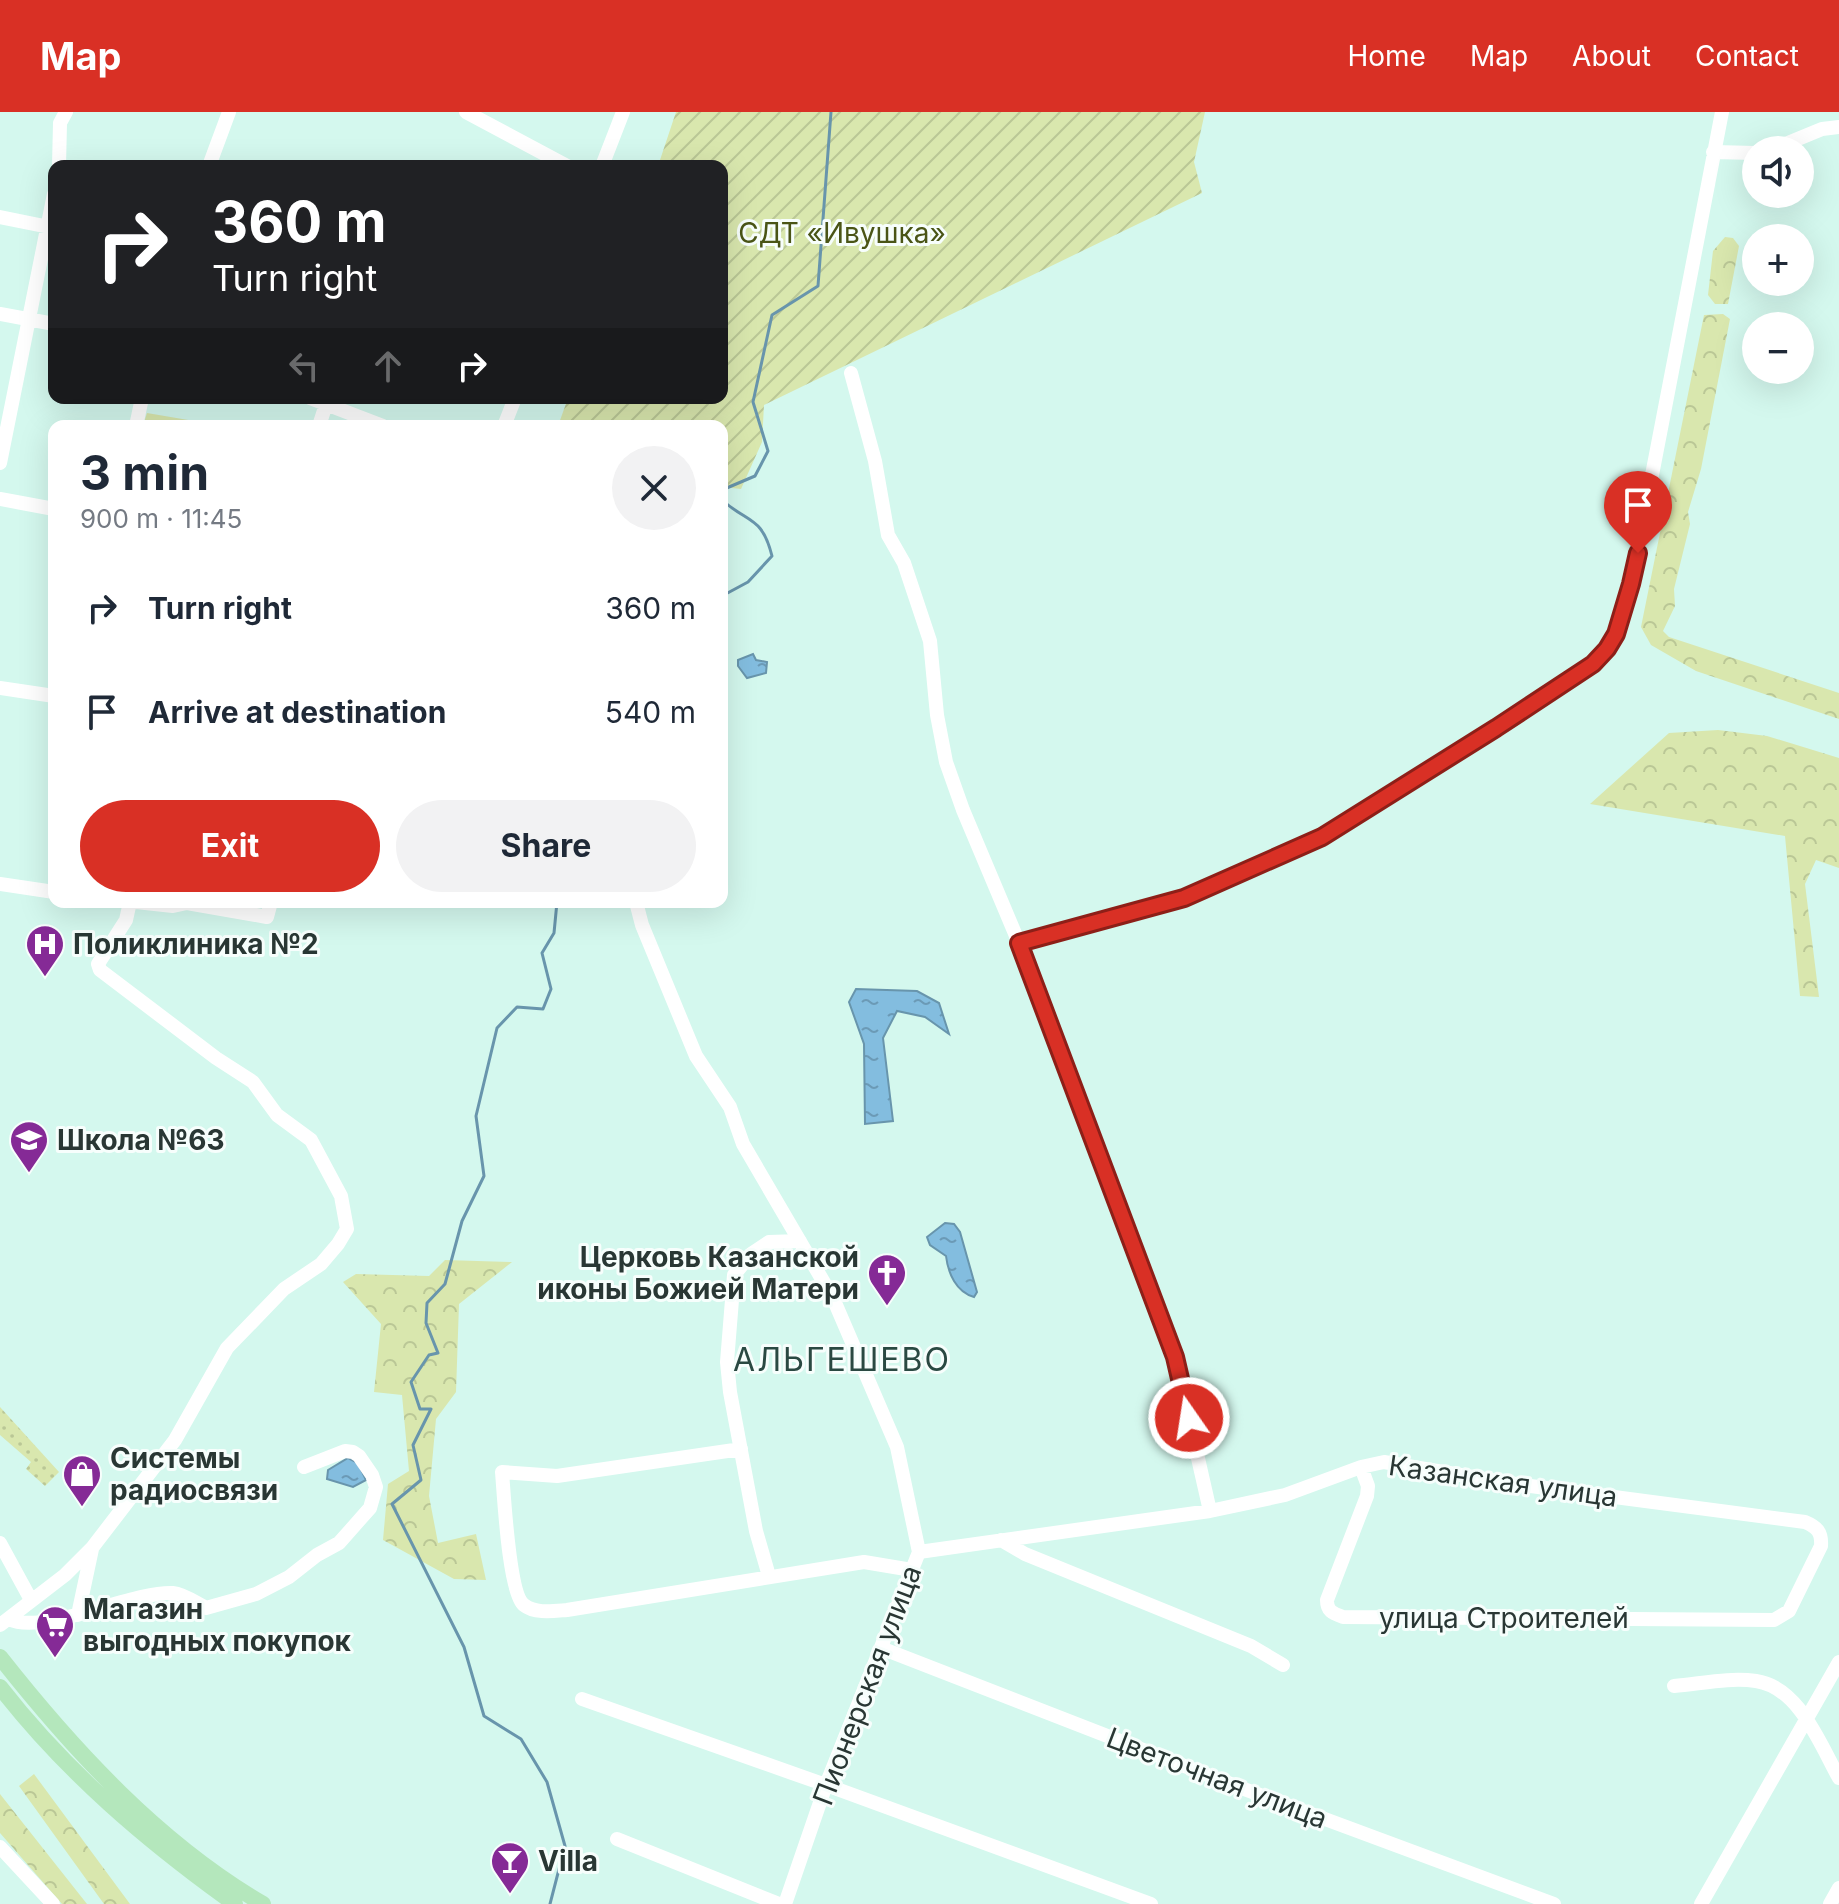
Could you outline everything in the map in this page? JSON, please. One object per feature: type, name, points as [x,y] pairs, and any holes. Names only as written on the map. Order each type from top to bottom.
[{"type":"main road","points":[[0,1657],[65,1737],[116,1788],[182,1847],[263,1904]]},
{"type":"main road","points":[[0,1687],[78,1776],[137,1831],[235,1904]]},
{"type":"street","points":[[59,160],[60,123],[66,112]]},
{"type":"street","points":[[211,160],[229,112]]},
{"type":"street","points":[[466,112],[556,160]]},
{"type":"street","points":[[604,160],[623,112]]},
{"type":"street","points":[[1019,943],[1184,898],[1322,837],[1543,699],[1593,664],[1607,649],[1616,634],[1631,584],[1722,112]]},
{"type":"street","points":[[1805,136],[1822,129],[1839,127]]},
{"type":"street","points":[[1713,152],[1742,153]]},
{"type":"street","points":[[0,217],[48,226]]},
{"type":"street","points":[[0,463],[28,320],[48,239]]},
{"type":"street","points":[[0,314],[48,323]]},
{"type":"street","points":[[851,373],[875,461],[888,535],[904,563],[930,641],[937,715],[946,762],[1019,943],[1175,1357],[1210,1511]]},
{"type":"street","points":[[335,404],[370,420]]},
{"type":"street","points":[[0,499],[48,508]]},
{"type":"street","points":[[0,688],[48,695]]},
{"type":"street","points":[[0,884],[48,891]]},
{"type":"street","points":[[5,1622],[65,1575],[92,1548],[175,1440],[227,1348],[284,1289],[321,1264],[347,1229],[341,1196],[311,1140],[277,1115],[253,1082],[216,1058],[100,970],[98,964],[131,908]]},
{"type":"street","points":[[248,908],[269,910]]},
{"type":"street","name":"Пионерская улица","points":[[638,908],[696,1056],[730,1107],[743,1144],[833,1298],[897,1447],[919,1552],[826,1785],[785,1904]]},
{"type":"street","points":[[769,1576],[756,1531],[730,1392],[727,1362],[734,1275],[751,1254],[769,1242],[800,1241]]},
{"type":"street","points":[[741,1449],[557,1476],[502,1472],[518,1597],[526,1607],[550,1611],[864,1562],[912,1570]]},
{"type":"street","points":[[5,1622],[78,1615],[155,1594],[176,1593],[206,1608],[256,1594],[289,1577],[317,1555],[339,1543],[370,1508],[376,1487],[372,1475],[353,1452],[345,1451],[304,1467]]},
{"type":"street","name":"Казанская улица","points":[[919,1552],[1210,1511],[1285,1495],[1361,1467],[1384,1462],[1508,1483],[1805,1522],[1822,1535],[1821,1546],[1809,1574]]},
{"type":"street","name":"улица Строителей","points":[[1361,1467],[1368,1486],[1367,1496],[1327,1600],[1331,1613],[1343,1617],[1774,1620],[1789,1611],[1809,1574]]},
{"type":"street","points":[[1001,1540],[1025,1554],[1251,1646],[1283,1665]]},
{"type":"street","points":[[0,1543],[31,1600]]},
{"type":"street","points":[[78,1615],[92,1548]]},
{"type":"street","name":"Цветочная улица","points":[[881,1648],[1236,1786],[1554,1904]]},
{"type":"street","points":[[1701,1904],[1839,1662]]},
{"type":"street","points":[[1674,1686],[1743,1680],[1759,1681],[1775,1687],[1806,1719],[1839,1778]]},
{"type":"street","points":[[582,1699],[1151,1904]]},
{"type":"street","points":[[617,1839],[779,1904]]},
{"type":"street","points":[[0,1847],[53,1904]]},
{"type":"street","points":[[1830,1904],[1839,1888]]},
{"type":"green space","name":"СДТ «Ивушка»","points":[[676,112],[1205,112],[1194,162],[1202,193],[764,405],[762,442],[741,489],[728,488],[728,420],[560,420],[566,404],[728,404],[728,160],[660,160]]},
{"type":"green space","points":[[1725,237],[1733,238],[1739,246],[1728,304],[1715,304],[1708,295],[1713,251]]},
{"type":"green space","points":[[1723,314],[1730,319],[1701,469],[1688,512],[1690,524],[1674,589],[1675,606],[1663,631],[1669,637],[1839,693],[1839,719],[1696,671],[1651,645],[1641,627],[1704,315]]},
{"type":"green space","points":[[147,413],[188,420],[145,420]]},
{"type":"green space","points":[[1718,730],[1767,736],[1839,758],[1839,868],[1816,860],[1805,884],[1819,997],[1800,996],[1785,836],[1590,804],[1669,733]]},
{"type":"green space","points":[[445,1260],[512,1262],[459,1304],[456,1392],[436,1419],[429,1496],[438,1543],[476,1534],[486,1580],[454,1579],[383,1540],[388,1484],[409,1471],[402,1395],[374,1392],[381,1324],[343,1282],[356,1274],[429,1276]]},
{"type":"green space","points":[[0,1407],[59,1472],[45,1486],[26,1469],[31,1462],[0,1435]]},
{"type":"green space","points":[[34,1774],[130,1904],[104,1904],[19,1786]]},
{"type":"green space","points":[[0,1794],[87,1904],[62,1904],[0,1833]]},
{"type":"water","points":[[753,654],[756,660],[767,662],[766,673],[747,678],[738,666],[738,660]]},
{"type":"water","points":[[856,989],[917,991],[939,1003],[949,1034],[925,1017],[897,1011],[883,1038],[893,1121],[865,1124],[864,1044],[849,1002]]},
{"type":"water","points":[[945,1223],[954,1224],[960,1232],[977,1292],[974,1297],[962,1291],[951,1275],[946,1256],[930,1245],[927,1237]]},
{"type":"water","points":[[348,1458],[358,1463],[366,1480],[353,1487],[327,1479],[328,1470]]},
{"type":"waterway","points":[[728,487],[755,476],[768,451],[753,402],[772,315],[818,286],[831,112]]},
{"type":"waterway","points":[[728,505],[759,527],[772,556],[748,582],[728,593]]},
{"type":"waterway","points":[[550,1904],[565,1846],[547,1782],[521,1739],[484,1716],[464,1647],[392,1504],[421,1480],[413,1445],[431,1409],[420,1409],[411,1382],[429,1355],[438,1353],[426,1323],[427,1303],[445,1284],[462,1221],[484,1176],[476,1116],[497,1028],[517,1007],[543,1009],[551,989],[542,953],[554,933],[556,908]]},
{"type":"place","name":"Поликлиника №2","points":[[45,978]]},
{"type":"place","name":"Школа №63","points":[[29,1174]]},
{"type":"place","name":"Церковь Казанской иконы Божией Матери","points":[[887,1307]]},
{"type":"place","name":"Системы радиосвязи","points":[[82,1508]]},
{"type":"place","name":"Магазин выгодных покупок","points":[[55,1659]]},
{"type":"place","name":"Villa","points":[[510,1895]]},
{"type":"district","name":"АЛЬГЕШЕВО","points":[[842,1359]]},
{"type":"route","points":[[1189,1418],[1175,1357],[1019,943],[1184,898],[1322,837],[1543,699],[1593,664],[1607,649],[1616,634],[1638,553]]}]
